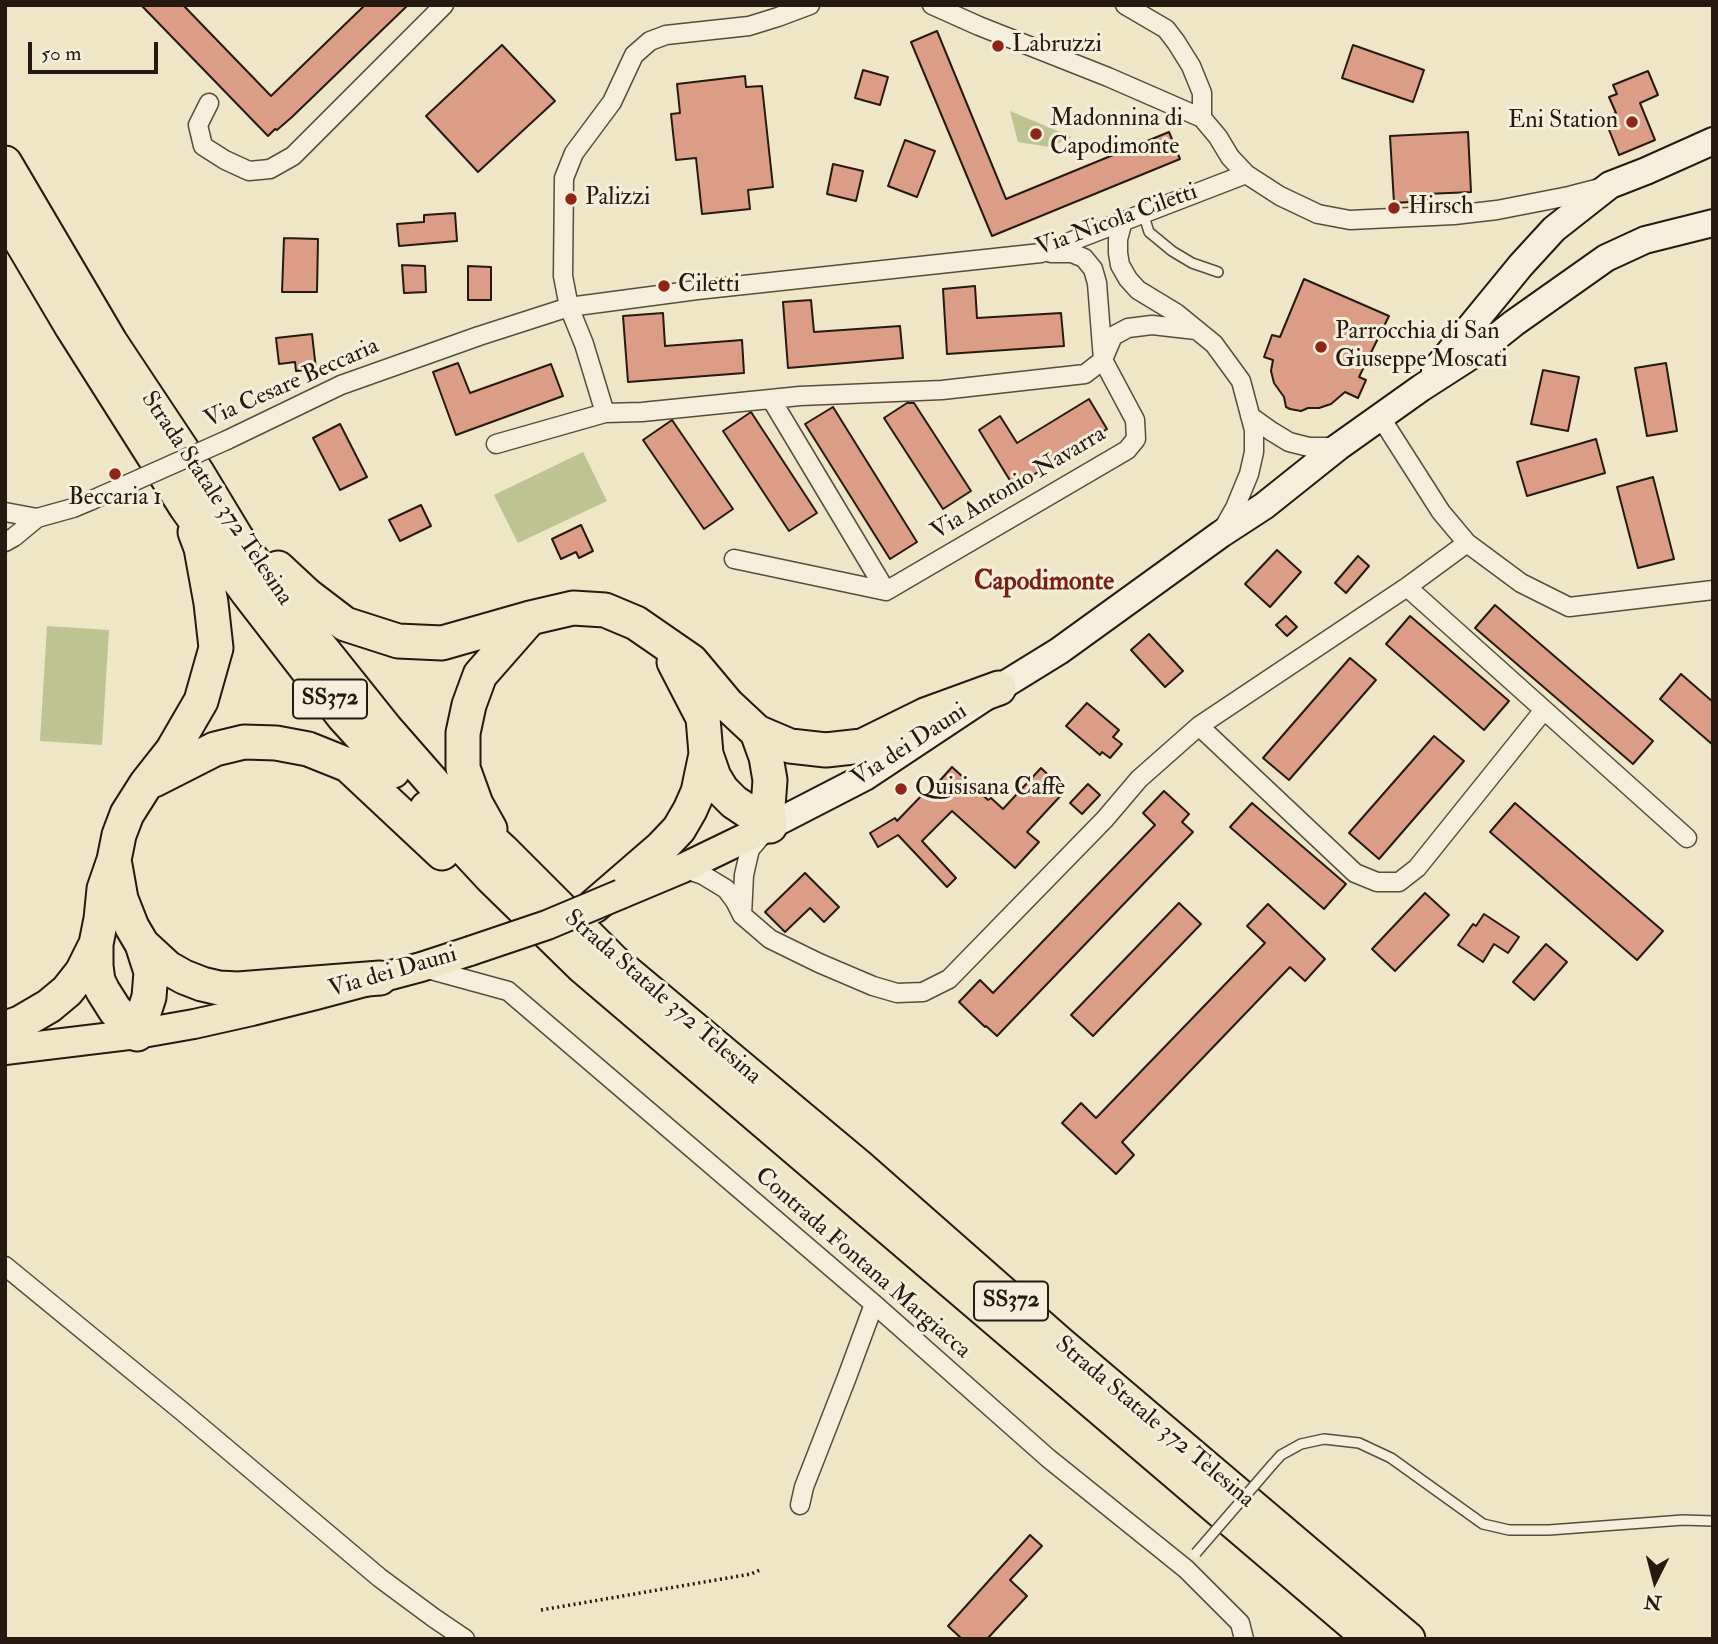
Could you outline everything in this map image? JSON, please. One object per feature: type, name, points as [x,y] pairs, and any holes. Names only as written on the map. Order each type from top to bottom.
[{"type":"highway","name":"Strada Statale 372 Telesina","points":[[5,163],[111,343],[265,579],[583,967],[1371,1639]]},
{"type":"highway","name":"Strada Statale 372 Telesina","points":[[5,214],[72,327],[186,507],[342,716],[496,863],[858,1166],[1059,1343],[1408,1639]]},
{"type":"highway","points":[[114,860],[121,900],[150,965],[152,984],[137,1034],[115,1010],[98,981],[96,944],[104,889],[127,814],[172,751],[201,701],[216,648],[201,548],[186,507]]},
{"type":"highway","points":[[236,537],[272,562],[307,595],[345,624],[398,641],[442,643],[573,608],[605,610],[636,623],[691,661],[727,704],[757,732],[790,746],[826,750],[862,746],[925,715],[999,688]]},
{"type":"highway","points":[[146,784],[215,749],[244,742],[276,743],[308,749],[348,765],[453,863],[496,863],[463,768],[463,733],[469,705],[480,676],[530,618]]},
{"type":"highway","points":[[668,646],[703,718],[706,754],[713,777],[734,802],[770,826]]},
{"type":"highway","points":[[757,732],[766,757],[770,780],[770,826]]},
{"type":"highway","points":[[608,900],[678,829],[698,792],[706,754]]},
{"type":"highway","points":[[5,1028],[35,1016],[59,999],[82,972],[96,944]]},
{"type":"highway","points":[[142,944],[168,968],[184,977],[219,988],[239,989],[380,978]]},
{"type":"main road","points":[[1421,388],[1555,229],[1610,185],[1713,141]]},
{"type":"main road","name":"Via dei Dauni","points":[[5,1050],[137,1034],[194,1024],[252,1012],[421,967],[547,925],[683,868],[770,826],[865,777],[1059,651],[1264,506],[1338,447],[1480,350],[1606,258],[1645,240],[1713,223]]},
{"type":"street","points":[[209,103],[198,125],[203,146],[249,171],[270,169],[293,156],[444,5]]},
{"type":"street","points":[[606,413],[569,307],[563,276],[564,178],[574,153],[612,102],[634,55],[650,41],[666,35],[748,26],[810,5]]},
{"type":"street","points":[[932,5],[1202,118],[1246,174],[1280,196],[1318,214],[1350,220],[1454,215],[1497,210],[1610,185]]},
{"type":"street","points":[[1125,5],[1166,29],[1176,42],[1191,66],[1202,93],[1202,118]]},
{"type":"street","name":"Via Nicola Ciletti","points":[[569,307],[710,288],[1041,253],[1246,174]]},
{"type":"street","points":[[1123,221],[1118,239],[1118,253],[1120,265],[1128,279],[1138,290],[1176,313],[1214,344],[1241,381],[1254,430],[1254,452],[1249,474],[1221,534]]},
{"type":"street","name":"Via Antonio Navarra","points":[[886,591],[1126,450],[1136,439],[1135,420],[1103,360],[1097,283],[1093,269],[1084,258],[1072,253],[1041,253]]},
{"type":"street","name":"Via Cesare Beccaria","points":[[5,542],[37,519],[92,500],[341,385],[569,307]]},
{"type":"street","points":[[496,444],[606,413],[642,412],[800,396],[943,390],[1086,374],[1103,360],[1112,336],[1128,328],[1152,325],[1196,330]]},
{"type":"street","points":[[771,399],[886,591]]},
{"type":"street","points":[[1250,416],[1289,442],[1309,447],[1338,447]]},
{"type":"street","points":[[1381,418],[1441,512],[1467,543],[1521,583],[1569,607],[1713,590]]},
{"type":"street","points":[[6,514],[37,519]]},
{"type":"street","points":[[683,868],[726,888],[742,915],[770,939],[862,982],[897,993],[923,992],[949,979],[1105,818],[1139,779],[1199,726],[1407,587],[1467,543]]},
{"type":"street","points":[[734,559],[886,591]]},
{"type":"street","points":[[1407,587],[1687,838]]},
{"type":"street","points":[[1199,726],[1355,873],[1377,882],[1399,882],[1418,868],[1544,710]]},
{"type":"street","points":[[742,915],[744,874],[750,849],[770,826]]},
{"type":"street","name":"Contrada Fontana Margiacca","points":[[421,967],[508,991],[874,1304],[1048,1458],[1186,1569],[1240,1623],[1244,1639]]},
{"type":"street","points":[[5,1266],[380,1578],[465,1639]]},
{"type":"street","points":[[800,1505],[813,1462],[874,1304]]},
{"type":"lane","points":[[1143,213],[1149,232],[1172,251],[1192,263],[1219,272]]},
{"type":"lane","points":[[1186,1569],[1196,1553],[1281,1455],[1301,1444],[1324,1439],[1359,1443],[1391,1458],[1483,1524],[1509,1530],[1549,1530],[1683,1520],[1713,1521]]},
{"type":"path","points":[[541,1610],[751,1574],[762,1569]]},
{"type":"green space","points":[[1010,111],[1072,137],[1050,147],[1018,142]]},
{"type":"green space","points":[[583,452],[607,501],[518,543],[494,495]]},
{"type":"green space","points":[[47,626],[109,630],[102,745],[40,741]]},
{"type":"building","points":[[141,5],[183,5],[271,96],[365,5],[408,5],[292,117],[268,136]]},
{"type":"building","points":[[937,31],[1006,199],[1169,132],[1180,159],[992,236],[911,42]]},
{"type":"building","points":[[502,45],[555,101],[478,172],[426,116]]},
{"type":"building","points":[[1353,45],[1424,70],[1413,102],[1342,78]]},
{"type":"building","points":[[863,70],[888,77],[880,105],[855,98]]},
{"type":"building","points":[[1648,71],[1658,95],[1640,103],[1655,140],[1619,155],[1604,117],[1616,113],[1609,97],[1617,94],[1613,85]]},
{"type":"building","points":[[745,76],[746,87],[762,86],[773,187],[748,190],[750,209],[702,214],[696,158],[676,160],[671,114],[680,113],[677,84]]},
{"type":"building","points":[[1468,132],[1471,192],[1427,194],[1427,201],[1394,203],[1390,136]]},
{"type":"building","points":[[905,140],[935,151],[917,197],[888,186]]},
{"type":"building","points":[[833,164],[863,171],[856,201],[827,194]]},
{"type":"building","points":[[455,213],[457,241],[399,246],[397,224],[424,222],[424,215]]},
{"type":"building","points":[[284,238],[318,239],[317,292],[282,292]]},
{"type":"building","points":[[402,265],[425,266],[426,292],[404,293]]},
{"type":"building","points":[[468,266],[491,267],[491,300],[468,300]]},
{"type":"building","name":"Parrocchia di San Giuseppe Moscati","points":[[1304,279],[1389,316],[1359,377],[1366,380],[1358,398],[1345,392],[1331,404],[1301,411],[1286,407],[1284,397],[1274,383],[1271,371],[1273,360],[1264,357],[1272,335],[1280,337]]},
{"type":"building","points":[[975,286],[977,318],[1061,313],[1064,346],[947,354],[943,289]]},
{"type":"building","points":[[811,300],[814,332],[900,326],[903,358],[788,368],[783,302]]},
{"type":"building","points":[[663,313],[665,346],[742,340],[744,373],[628,382],[623,316]]},
{"type":"building","points":[[312,334],[316,369],[296,371],[295,362],[279,364],[276,338]]},
{"type":"building","points":[[458,363],[470,393],[551,364],[563,396],[456,435],[433,372]]},
{"type":"building","points":[[1666,363],[1677,431],[1647,436],[1635,368]]},
{"type":"building","points":[[1543,370],[1579,377],[1568,431],[1531,424]]},
{"type":"building","points":[[1089,399],[1107,429],[1014,487],[979,430],[1000,416],[1017,443]]},
{"type":"building","points":[[907,403],[914,403],[971,491],[943,509],[884,418]]},
{"type":"building","points":[[833,407],[917,542],[890,559],[805,424]]},
{"type":"building","points":[[751,412],[817,513],[789,531],[723,431]]},
{"type":"building","points":[[672,420],[733,509],[704,529],[643,440]]},
{"type":"building","points":[[340,424],[367,477],[340,490],[313,438]]},
{"type":"building","points":[[1596,439],[1605,473],[1527,496],[1517,462]]},
{"type":"building","points":[[1653,477],[1674,559],[1638,568],[1617,487]]},
{"type":"building","points":[[421,505],[431,526],[400,541],[389,520]]},
{"type":"building","points":[[581,525],[593,551],[579,558],[576,552],[561,559],[552,539]]},
{"type":"building","points":[[1277,550],[1301,572],[1270,607],[1245,584]]},
{"type":"building","points":[[1358,556],[1369,566],[1346,593],[1335,583]]},
{"type":"building","points":[[1495,605],[1653,741],[1633,764],[1475,628]]},
{"type":"building","points":[[1286,616],[1297,627],[1287,636],[1276,625]]},
{"type":"building","points":[[1410,616],[1509,701],[1484,730],[1386,644]]},
{"type":"building","points":[[1149,634],[1183,671],[1165,687],[1131,650]]},
{"type":"building","points":[[1350,658],[1376,680],[1289,780],[1263,758]]},
{"type":"building","points":[[1681,674],[1713,702],[1713,745],[1660,699]]},
{"type":"building","points":[[1087,703],[1119,730],[1113,737],[1122,744],[1110,758],[1102,752],[1100,755],[1066,726]]},
{"type":"building","points":[[1434,736],[1464,761],[1379,859],[1349,833]]},
{"type":"building","points":[[952,767],[988,800],[991,798],[1003,809],[1041,768],[1065,791],[1027,832],[1039,842],[1015,868],[952,811],[922,841],[956,878],[947,887],[898,835],[878,847],[870,833],[895,818],[897,821],[924,793],[927,795]]},
{"type":"building","points":[[1088,784],[1100,795],[1082,814],[1070,803]]},
{"type":"building","points":[[1164,791],[1189,814],[1182,822],[1193,832],[997,1036],[959,1002],[980,980],[993,993],[1155,825],[1143,813]]},
{"type":"building","points":[[1252,803],[1346,884],[1324,909],[1230,827]]},
{"type":"building","points":[[1515,803],[1663,931],[1637,960],[1490,832]]},
{"type":"building","points":[[805,873],[839,907],[824,922],[810,908],[785,932],[765,912]]},
{"type":"building","points":[[1425,893],[1449,915],[1395,971],[1372,949]]},
{"type":"building","points":[[1179,903],[1201,924],[1093,1036],[1071,1015]]},
{"type":"building","points":[[1268,904],[1325,959],[1305,981],[1290,967],[1122,1142],[1134,1155],[1116,1174],[1062,1123],[1081,1103],[1096,1118],[1265,943],[1247,926]]},
{"type":"building","points":[[1484,914],[1519,937],[1508,953],[1494,944],[1483,962],[1458,945]]},
{"type":"building","points":[[1546,944],[1567,962],[1534,1000],[1513,982]]},
{"type":"building","points":[[1030,1535],[1042,1546],[1010,1580],[1027,1596],[987,1639],[962,1639],[948,1626]]},
{"type":"place","name":"Labruzzi","points":[[998,46]]},
{"type":"place","name":"Eni Station","points":[[1632,122]]},
{"type":"place","name":"Madonnina di Capodimonte","points":[[1036,134]]},
{"type":"place","name":"Palizzi","points":[[571,199]]},
{"type":"place","name":"Hirsch","points":[[1394,208]]},
{"type":"place","name":"Ciletti","points":[[664,286]]},
{"type":"place","name":"Parrocchia di San Giuseppe Moscati","points":[[1321,347]]},
{"type":"place","name":"Beccaria 1","points":[[115,474]]},
{"type":"place","name":"Quisisana Caffè","points":[[901,789]]},
{"type":"district","name":"Capodimonte","points":[[1044,583]]}]
